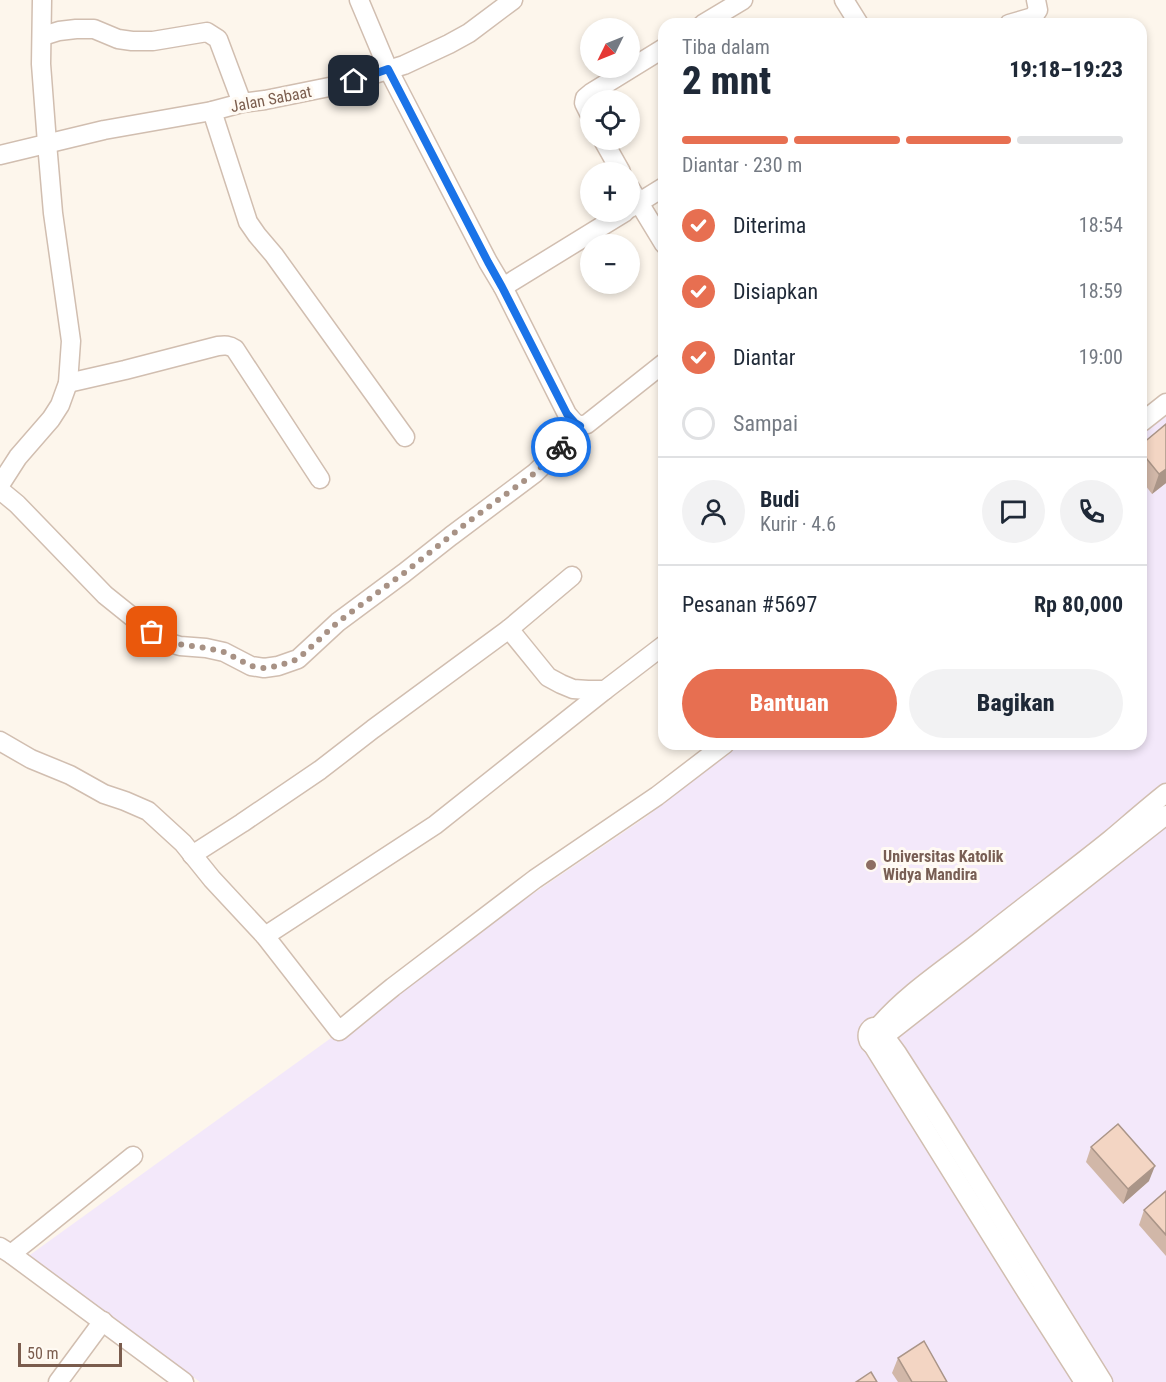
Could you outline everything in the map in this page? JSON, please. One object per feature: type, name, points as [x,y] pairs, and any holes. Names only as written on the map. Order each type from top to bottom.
[{"type":"street","points":[[0,485],[18,458],[51,419],[60,405],[68,383],[71,341],[53,213],[47,143],[41,64],[42,0]]},
{"type":"street","points":[[359,0],[388,69],[488,262],[567,414],[580,426]]},
{"type":"street","name":"Jalan Sabaat","points":[[0,155],[104,130],[339,85],[404,65],[469,33],[513,0]]},
{"type":"street","points":[[714,18],[743,0]]},
{"type":"street","points":[[844,0],[855,18]]},
{"type":"street","points":[[1029,18],[1038,10],[1036,0]]},
{"type":"street","points":[[43,36],[59,31],[94,29],[118,39],[153,41],[207,32],[218,39],[242,103]]},
{"type":"street","points":[[596,90],[658,52]]},
{"type":"street","points":[[212,111],[248,222],[405,437]]},
{"type":"street","points":[[640,199],[658,190]]},
{"type":"street","points":[[640,214],[658,237]]},
{"type":"street","points":[[502,287],[602,222]]},
{"type":"street","points":[[68,383],[218,346],[231,346],[320,479]]},
{"type":"street","points":[[0,490],[105,595],[152,632],[170,643],[224,652],[251,666],[264,668],[278,666],[298,659],[338,622],[535,473],[580,426],[598,416],[658,368]]},
{"type":"street","points":[[1147,418],[1166,403]]},
{"type":"street","points":[[192,855],[320,770],[509,629],[572,576]]},
{"type":"street","points":[[509,629],[548,677],[573,689],[605,690]]},
{"type":"street","points":[[265,936],[435,825],[658,650]]},
{"type":"street","points":[[0,741],[105,794],[148,811],[183,843],[265,936],[339,1031],[535,879],[657,796],[717,750]]},
{"type":"street","points":[[1084,1382],[1032,1285],[880,1036],[886,1018],[935,974],[975,945],[1166,793]]},
{"type":"street","points":[[880,1036],[919,1010],[1166,815]]},
{"type":"street","points":[[133,1156],[35,1235],[5,1251],[184,1382]]},
{"type":"street","points":[[1032,1285],[1103,1382]]},
{"type":"street","points":[[58,1382],[103,1321]]},
{"type":"shaded area","name":"Universitas Katolik Widya Mandira","points":[[1166,411],[1166,1382],[200,1382],[27,1257],[506,912],[646,817],[729,750],[1147,750],[1147,425]]},
{"type":"building","points":[[1166,424],[1166,469],[1159,474],[1147,459],[1147,440]]},
{"type":"building","points":[[1118,1124],[1155,1166],[1128,1189],[1091,1147]]},
{"type":"building","points":[[1166,1191],[1166,1235],[1144,1210]]},
{"type":"building","points":[[924,1341],[947,1382],[912,1382],[898,1358]]},
{"type":"building","points":[[871,1372],[877,1382],[856,1382]]},
{"type":"way so far","points":[[152,632],[170,643],[224,652],[251,666],[264,668],[278,666],[298,659],[338,622],[535,473],[561,447]]},
{"type":"place","name":"Universitas Katolik Widya Mandira","points":[[871,865]]},
{"type":"route","points":[[354,81],[388,69],[567,414],[580,426],[561,447]]}]
